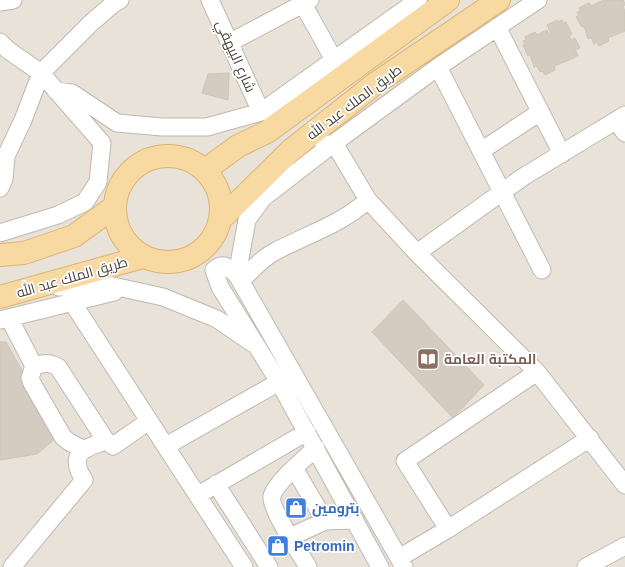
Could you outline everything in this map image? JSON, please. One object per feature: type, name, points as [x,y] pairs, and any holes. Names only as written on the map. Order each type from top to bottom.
[{"type":"main road","name":"طريق الملك عبد الله","points":[[205,170],[238,146],[267,132],[448,0]]},
{"type":"main road","name":"طريق الملك عبد الله","points":[[221,219],[290,151],[376,83],[499,0]]},
{"type":"main road","points":[[168,155],[182,157],[194,162],[205,170],[214,181],[222,206],[221,219],[215,235],[209,244],[192,258],[176,262],[159,262],[143,257],[131,248],[122,236],[116,222],[114,207],[122,181],[136,166],[154,157],[168,155]]},
{"type":"main road","points":[[0,255],[24,252],[74,236],[88,228],[114,207]]},
{"type":"main road","name":"طريق الملك عبد الله","points":[[0,296],[60,278],[143,257]]},
{"type":"street","points":[[0,2],[13,0]]},
{"type":"street","points":[[0,188],[4,179],[3,154],[23,120],[41,73],[91,23],[113,4],[120,0]]},
{"type":"street","name":"شارع البيهقي","points":[[210,0],[261,112]]},
{"type":"street","points":[[56,91],[72,93],[117,123],[162,127],[207,127],[261,112],[333,58],[418,0]]},
{"type":"street","points":[[239,278],[247,220],[263,198],[334,142],[438,67],[497,26],[538,0]]},
{"type":"street","points":[[230,42],[307,2],[333,58]]},
{"type":"street","points":[[238,146],[271,115],[341,61],[380,26]]},
{"type":"street","points":[[497,26],[562,154]]},
{"type":"street","points":[[0,42],[8,50],[41,73],[102,143],[98,182],[85,202],[58,215],[0,233]]},
{"type":"street","points":[[438,67],[542,270]]},
{"type":"street","points":[[481,151],[540,112]]},
{"type":"street","points":[[417,253],[502,192],[562,154],[622,123]]},
{"type":"street","points":[[290,151],[334,142]]},
{"type":"street","points":[[334,142],[368,200],[417,253],[537,372],[590,438],[625,485]]},
{"type":"street","points":[[239,278],[275,251],[342,220],[368,200]]},
{"type":"street","points":[[380,567],[279,382],[220,287],[214,270],[222,265],[228,266],[239,278],[402,562],[448,529],[590,438]]},
{"type":"street","points":[[27,289],[104,284],[163,297],[189,306],[217,319],[256,346]]},
{"type":"street","points":[[34,366],[4,319],[128,289]]},
{"type":"street","points":[[72,302],[244,567]]},
{"type":"street","points":[[34,366],[43,363],[51,363],[58,367],[106,442],[113,446],[149,421]]},
{"type":"street","points":[[34,366],[30,378],[32,383],[63,437],[69,442],[84,449]]},
{"type":"street","points":[[448,529],[406,461],[537,372]]},
{"type":"street","points":[[166,446],[279,382]]},
{"type":"street","points":[[198,495],[307,432]]},
{"type":"street","points":[[12,567],[84,480],[79,470],[78,457],[84,449],[106,442]]},
{"type":"street","points":[[308,567],[274,509],[271,496],[275,489],[294,468],[316,448]]},
{"type":"street","points":[[294,468],[325,521]]},
{"type":"street","points":[[216,484],[269,567]]},
{"type":"street","points":[[290,537],[325,521],[355,520]]},
{"type":"street","points":[[596,565],[625,546]]},
{"type":"shaded area","points":[[0,0],[625,0],[625,567],[0,567]]},
{"type":"building","points":[[602,0],[623,0],[625,4],[623,7],[625,11],[625,31],[608,38],[609,41],[599,46],[597,42],[594,44],[591,37],[588,39],[584,26],[582,27],[576,17],[579,15],[577,13],[580,11],[579,8],[589,3],[591,6],[601,1],[603,6],[605,6]]},
{"type":"building","points":[[557,20],[558,22],[562,20],[563,23],[566,22],[572,34],[569,36],[571,40],[575,38],[580,48],[575,50],[578,55],[554,66],[555,70],[545,75],[543,71],[540,72],[537,66],[534,67],[530,54],[528,56],[523,45],[525,44],[523,41],[526,40],[525,37],[535,32],[537,35],[547,30],[549,35],[551,34],[547,25]]},
{"type":"building","points":[[229,73],[228,100],[202,93],[208,74]]},
{"type":"building","name":"المكتبة العامة","points":[[403,300],[484,385],[453,418],[372,332]]},
{"type":"building","points":[[0,342],[6,342],[58,436],[37,454],[0,460]]},
{"type":"place","name":"المكتبة العامة","points":[[428,359]]},
{"type":"place","name":"بترومين","points":[[296,508]]},
{"type":"place","name":"Petromin","points":[[278,546]]}]
